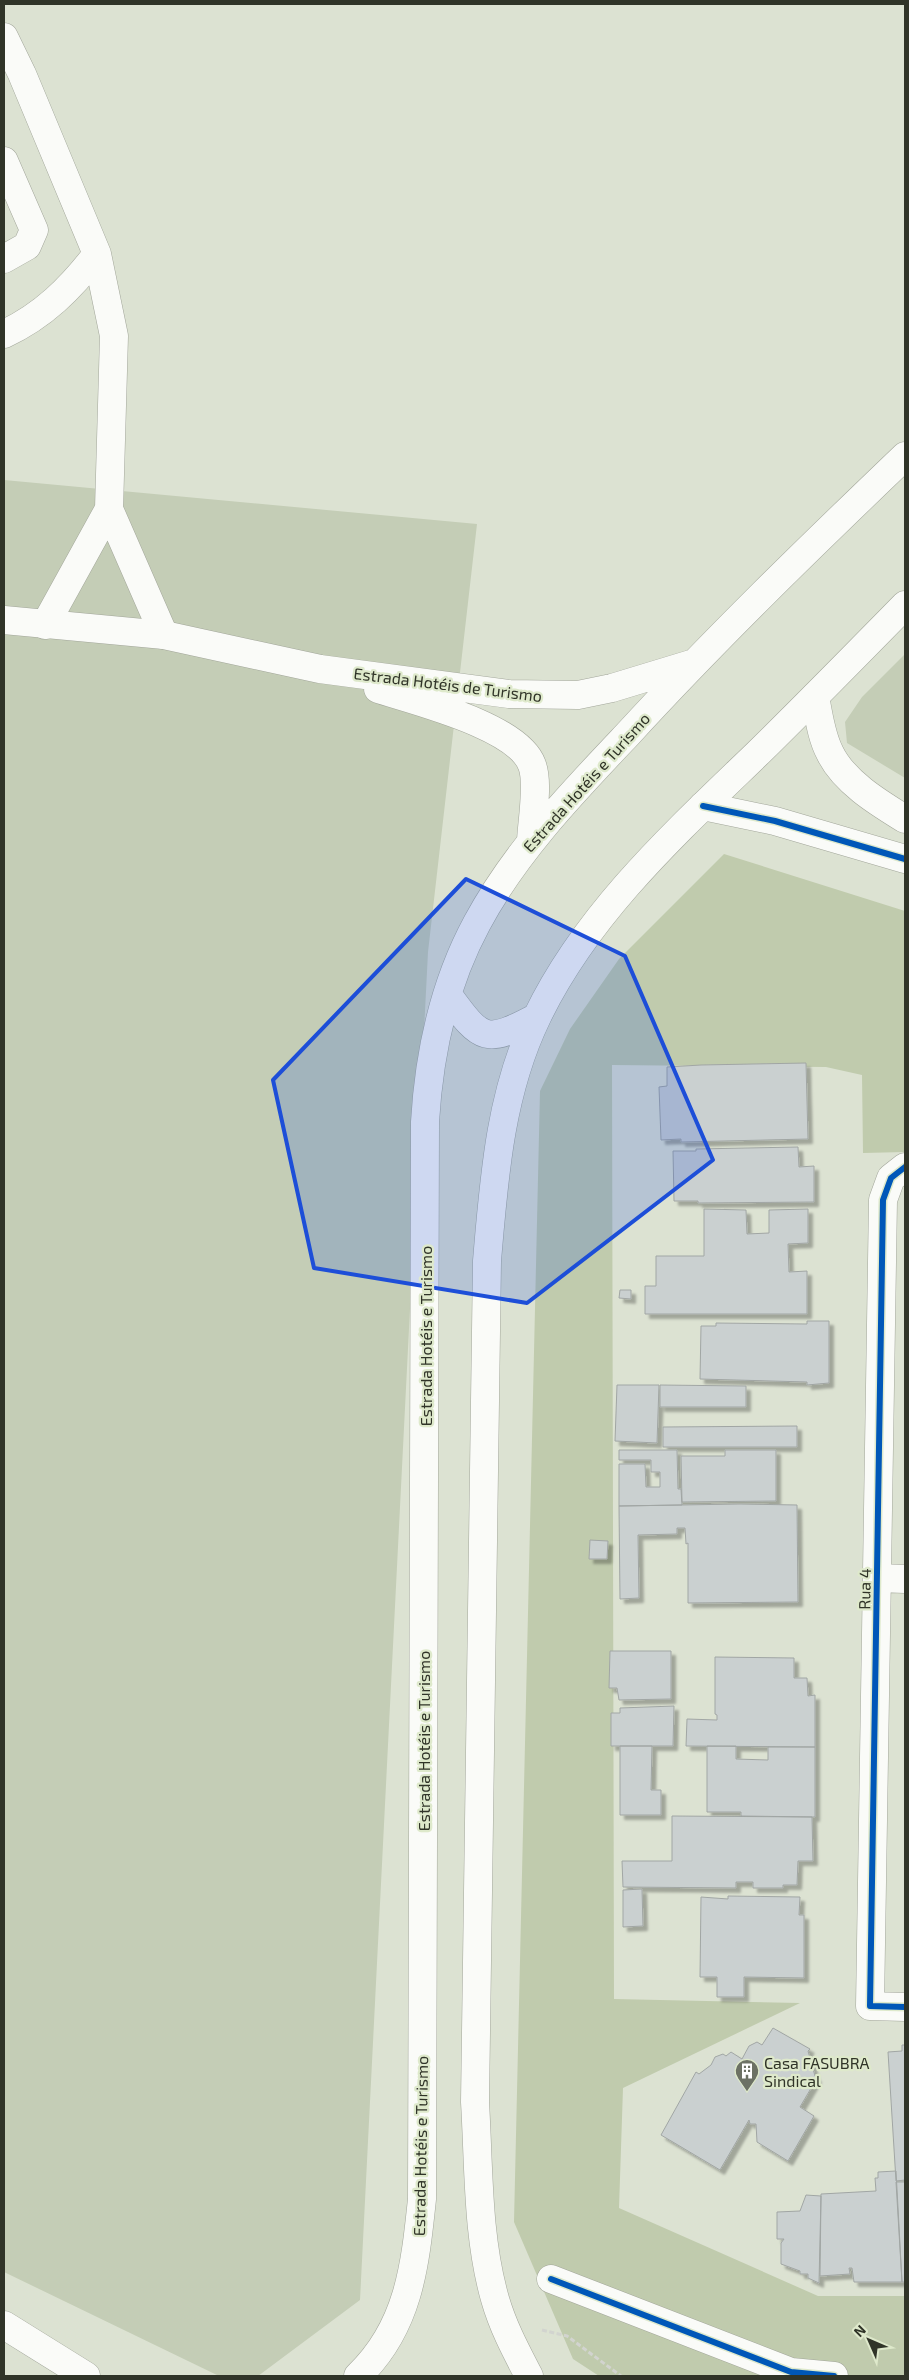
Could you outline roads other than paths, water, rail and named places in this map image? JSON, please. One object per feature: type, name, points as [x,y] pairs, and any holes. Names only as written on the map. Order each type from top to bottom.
[{"type":"main road","points":[[4,37],[13,78],[97,254],[114,336],[110,509],[164,635]]},
{"type":"main road","points":[[4,161],[34,230],[27,246],[4,259]]},
{"type":"main road","points":[[4,334],[40,314],[67,290],[97,254]]},
{"type":"main road","name":"Estrada Hotéis e Turismo","points":[[358,2376],[369,2365],[388,2339],[403,2310],[417,2248],[422,2199],[425,1122],[427,1084],[432,1052],[448,995],[476,924],[531,841],[692,664],[905,456]]},
{"type":"main road","points":[[44,625],[110,509]]},
{"type":"main road","points":[[529,2376],[509,2338],[495,2299],[483,2238],[476,2102],[487,1261],[494,1171],[505,1114],[519,1063],[537,1017],[561,975],[612,903],[703,806],[815,697],[905,605]]},
{"type":"main road","name":"Estrada Hotéis de Turismo","points":[[4,620],[164,635],[320,669],[509,694],[578,695],[595,692],[692,664]]},
{"type":"main road","name":"Estrada Hotéis de Turismo","points":[[320,669],[477,723],[513,741],[526,754],[532,764],[534,777],[531,841]]},
{"type":"main road","points":[[815,697],[830,755],[853,782],[905,819]]},
{"type":"main road","points":[[703,806],[775,821],[905,858]]},
{"type":"main road","points":[[448,995],[469,1022],[487,1035],[495,1036],[510,1031],[537,1017]]},
{"type":"main road","name":"Rua 4","points":[[900,1170],[885,1192],[883,1215],[870,2006],[905,2007]]},
{"type":"main road","points":[[878,1578],[905,1579]]},
{"type":"main road","points":[[551,2279],[792,2372],[834,2376]]},
{"type":"main road","points":[[4,2325],[86,2376]]},
{"type":"place","name":"Casa FASUBRA Sindical","points":[[747,2092]]}]
